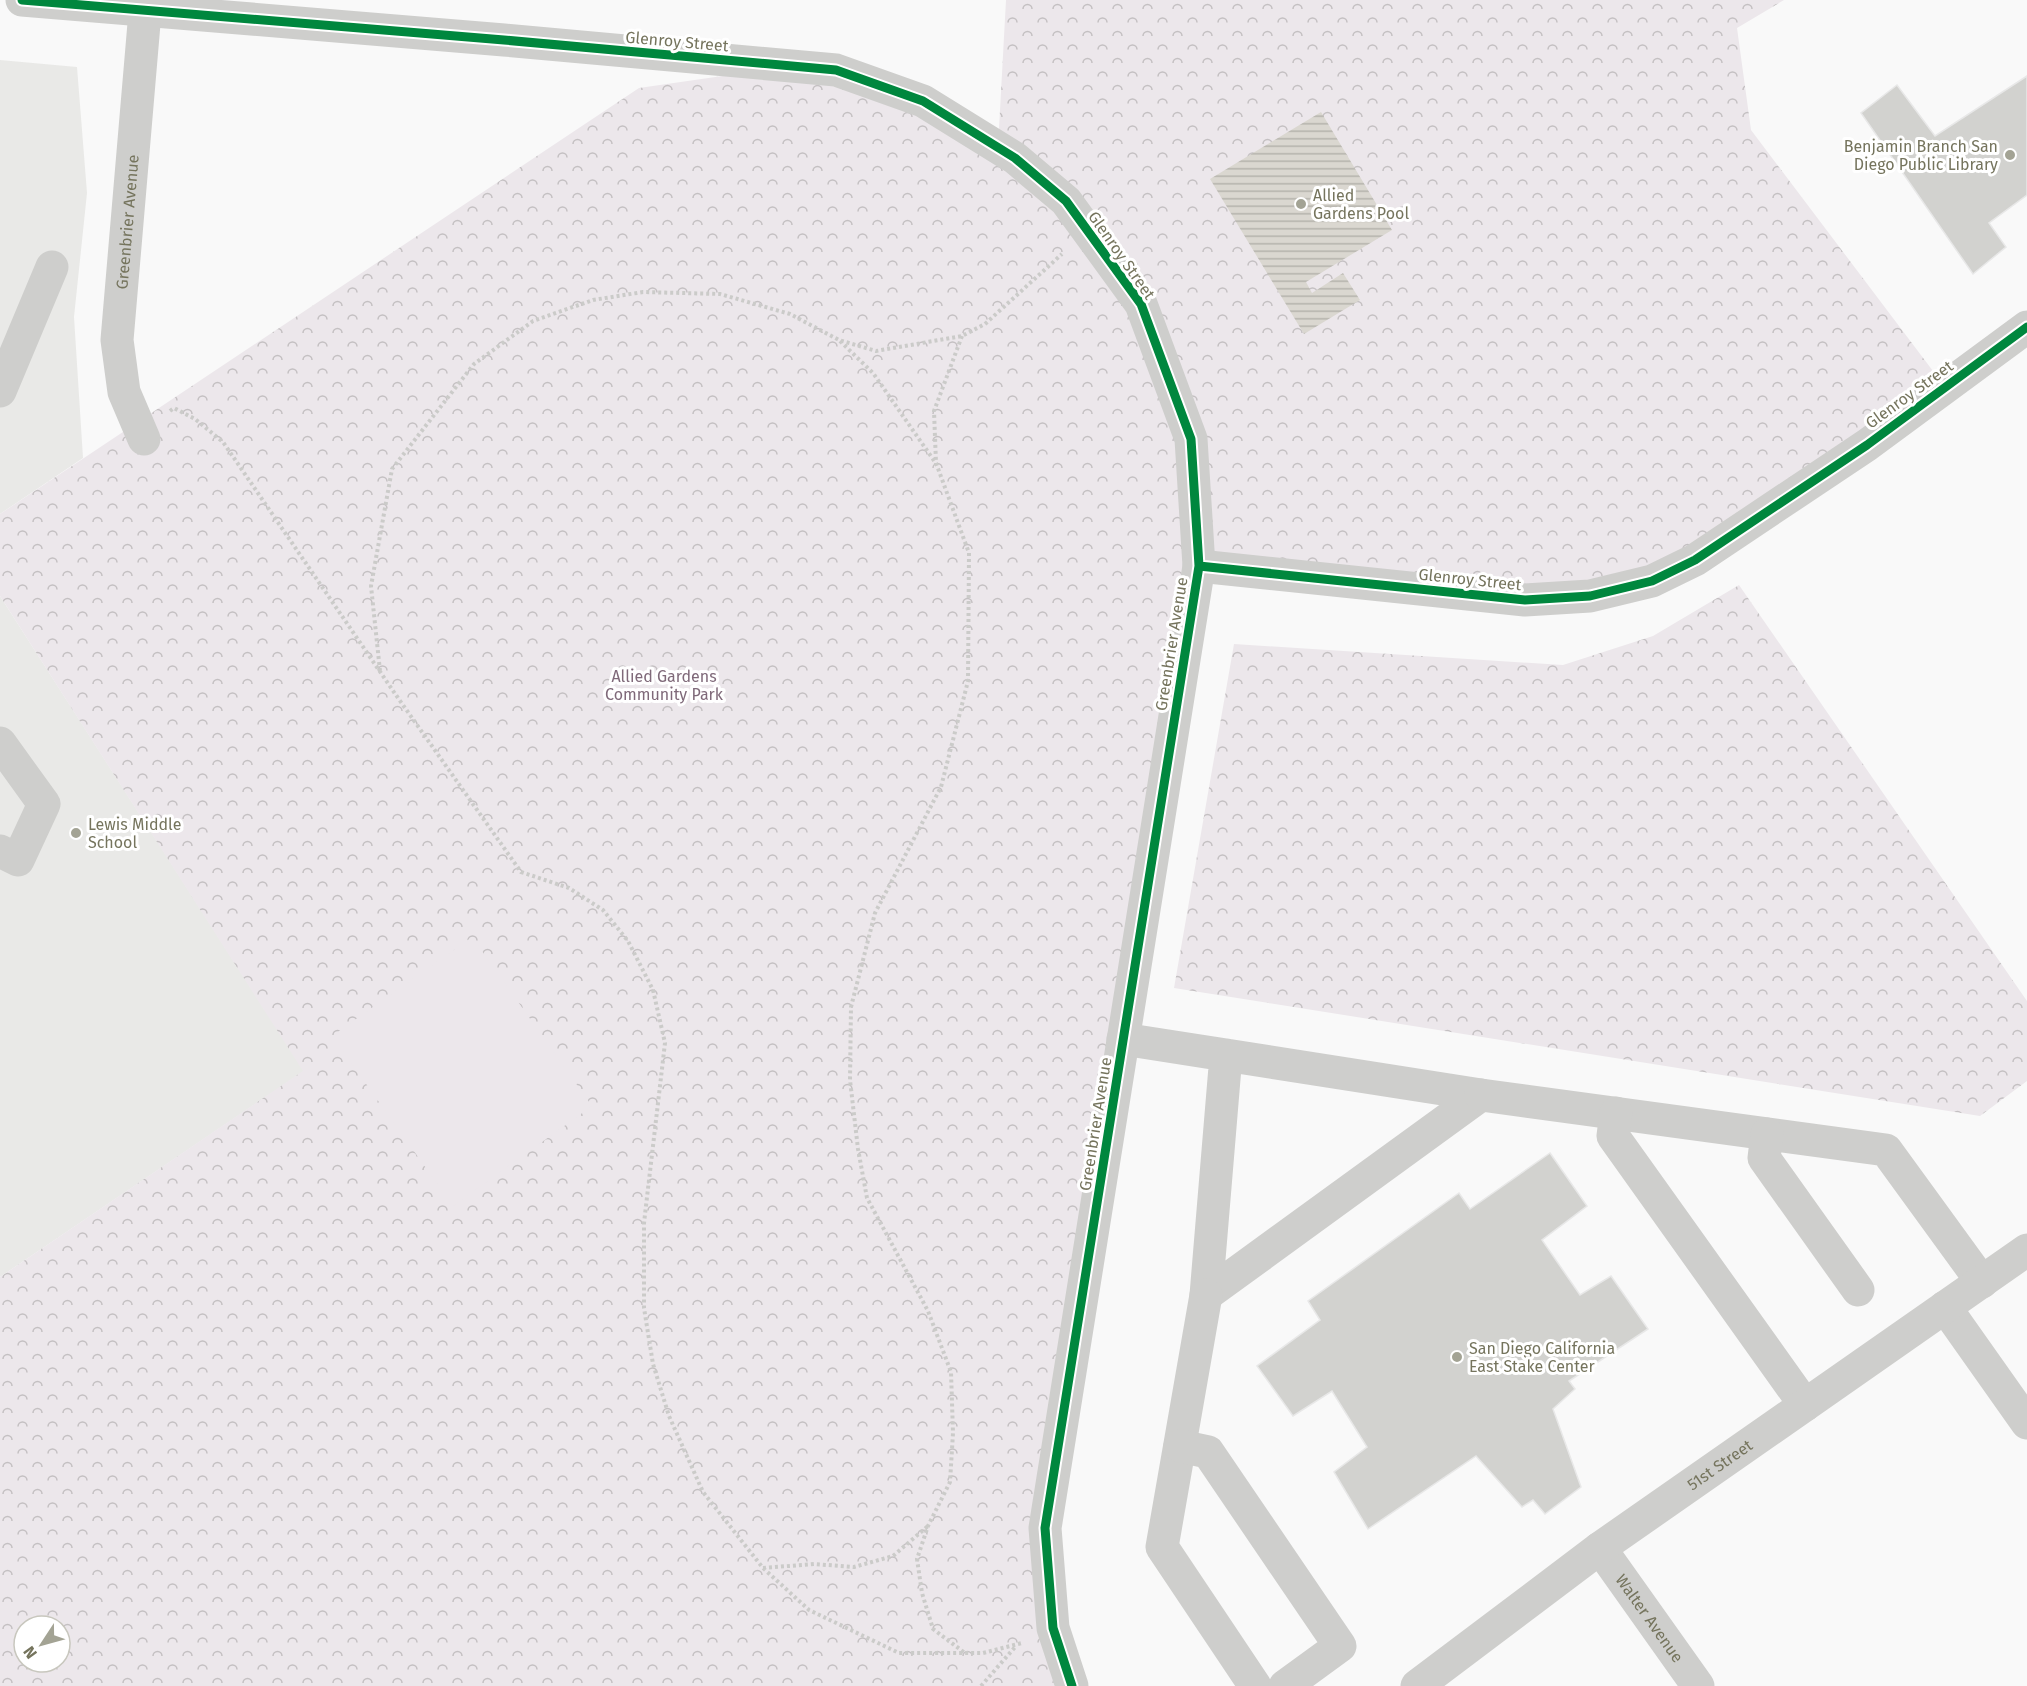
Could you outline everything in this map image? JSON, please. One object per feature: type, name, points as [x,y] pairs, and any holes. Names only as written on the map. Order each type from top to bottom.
[{"type":"street","name":"Glenroy Street","points":[[22,0],[146,5],[836,70],[923,101],[1015,158],[1066,201],[1141,304],[1191,439],[1199,566],[1525,600],[1590,596],[1652,581],[1695,560],[1867,445],[2027,327]]},
{"type":"street","name":"Greenbrier Avenue","points":[[142,435],[124,392],[117,340],[146,5]]},
{"type":"street","points":[[0,391],[52,267]]},
{"type":"street","name":"Greenbrier Avenue","points":[[1071,1686],[1053,1628],[1046,1528],[1199,566]]},
{"type":"street","points":[[0,743],[44,804],[18,860],[0,851]]},
{"type":"street","points":[[1124,1039],[1481,1095],[1886,1150],[1982,1282]]},
{"type":"street","points":[[1226,1055],[1206,1295],[1162,1547],[1255,1686]]},
{"type":"street","points":[[1206,1295],[1481,1095]]},
{"type":"street","points":[[1616,1113],[1613,1136],[1805,1405]]},
{"type":"street","points":[[1767,1134],[1764,1158],[1858,1290]]},
{"type":"street","name":"51st Street","points":[[1418,1686],[1600,1548],[2027,1250]]},
{"type":"street","points":[[1945,1307],[2027,1424]]},
{"type":"street","points":[[1180,1446],[1208,1452],[1340,1646],[1302,1681]]},
{"type":"street","name":"Walter Avenue","points":[[1600,1548],[1698,1686]]},
{"type":"path","points":[[380,671],[371,586],[392,470],[474,364],[533,321],[593,300],[643,292],[720,294],[790,314],[838,340],[876,351],[962,336],[985,324],[1055,262],[1086,228]]},
{"type":"path","points":[[936,463],[934,411],[962,336]]},
{"type":"path","points":[[838,340],[873,373],[936,463],[969,553],[968,681],[941,787],[875,913],[851,1007],[850,1080],[858,1149],[867,1198],[928,1311],[951,1372],[954,1433],[950,1482],[928,1526],[917,1559],[922,1593],[933,1629],[965,1653]]},
{"type":"path","points":[[142,435],[174,408],[195,419],[223,442],[521,872],[569,888],[603,910],[628,941],[653,990],[665,1043],[644,1223],[644,1308],[653,1364],[669,1416],[704,1492],[764,1568],[809,1610],[899,1653],[983,1653],[1055,1635]]},
{"type":"path","points":[[764,1568],[814,1564],[854,1567],[893,1556],[928,1526]]},
{"type":"path","points":[[981,1686],[1017,1644]]},
{"type":"shaded area","points":[[0,60],[77,67],[87,193],[74,317],[83,458],[0,514]]},
{"type":"shaded area","name":"Allied Gardens Pool","points":[[1321,112],[1392,230],[1306,282],[1312,293],[1343,273],[1360,300],[1304,334],[1210,179]]},
{"type":"shaded area","name":"Lewis Middle School","points":[[0,596],[304,1071],[0,1277]]},
{"type":"green space","name":"Allied Gardens Community Park","points":[[1006,0],[1784,0],[1737,28],[1751,130],[1939,379],[1689,558],[1582,597],[1198,567],[1051,1489],[1070,1686],[0,1686],[0,1277],[303,1071],[0,596],[0,514],[639,88],[798,65],[998,147]]},
{"type":"green space","points":[[1739,585],[2027,1001],[2027,1081],[1980,1116],[1174,988],[1234,644],[1563,665],[1653,636]]},
{"type":"green space","points":[[472,937],[592,1106],[453,1206],[332,1036]]},
{"type":"building","points":[[2027,76],[2027,195],[1989,223],[2006,247],[1973,274],[1861,113],[1897,85],[1935,136]]},
{"type":"building","points":[[1550,1153],[1587,1206],[1542,1240],[1580,1295],[1611,1276],[1648,1329],[1569,1381],[1575,1389],[1553,1409],[1581,1487],[1545,1514],[1533,1500],[1522,1507],[1476,1456],[1368,1529],[1334,1472],[1367,1447],[1332,1391],[1293,1416],[1257,1366],[1320,1320],[1308,1301],[1459,1193],[1470,1209]]},
{"type":"cycle path","points":[[22,0],[836,70],[923,101],[1015,158],[1066,201],[1141,304],[1191,439],[1199,566],[1045,1528],[1053,1628],[1072,1686]]},
{"type":"cycle path","points":[[1199,566],[1525,600],[1590,596],[1652,581],[1695,560],[1867,445],[2027,327]]},
{"type":"place","name":"Benjamin Branch San Diego Public Library","points":[[2010,155]]},
{"type":"place","name":"Allied Gardens Pool","points":[[1301,204]]},
{"type":"place","name":"Lewis Middle School","points":[[76,833]]},
{"type":"place","name":"San Diego California East Stake Center","points":[[1457,1357]]}]
